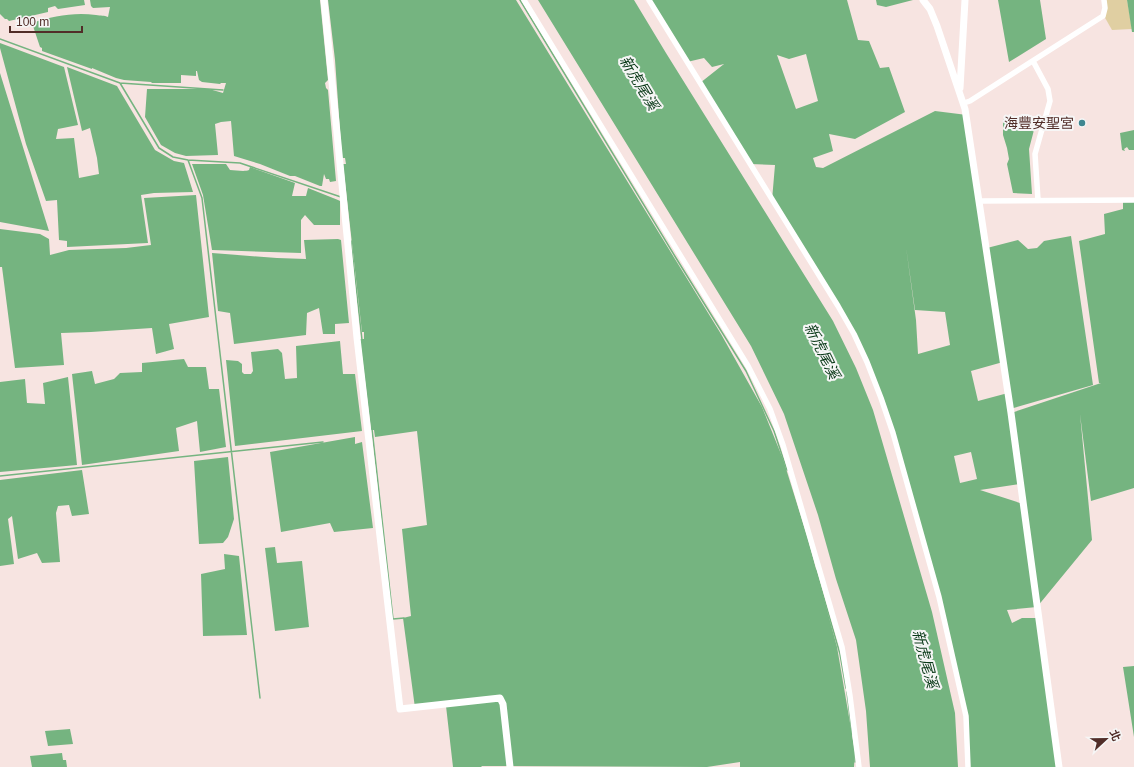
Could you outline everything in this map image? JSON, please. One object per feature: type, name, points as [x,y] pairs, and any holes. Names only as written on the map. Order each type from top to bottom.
[{"type":"street","points":[[324,0],[357,338],[400,709],[500,698],[503,704],[510,767]]},
{"type":"street","points":[[524,0],[748,366],[770,409],[784,445],[842,646],[859,767]]},
{"type":"street","points":[[649,0],[838,306],[854,334],[867,362],[893,433],[939,597],[966,716],[968,767]]},
{"type":"street","points":[[923,0],[930,9],[937,26],[964,103],[1011,413],[1059,767]]},
{"type":"street","points":[[960,92],[965,0]]},
{"type":"street","points":[[964,103],[970,101],[1103,16],[1105,8],[1104,0]]},
{"type":"street","points":[[1033,61],[1048,89],[1050,101],[1035,154],[1038,200]]},
{"type":"street","points":[[980,201],[1134,200]]},
{"type":"shaded area","points":[[1106,0],[1127,0],[1132,29],[1112,30],[1104,16]]},
{"type":"water","points":[[0,0],[84,0],[85,5],[58,9],[55,6],[48,8],[48,12],[9,21],[0,14]]},
{"type":"water","points":[[90,0],[320,0],[328,80],[325,83],[328,90],[336,181],[330,182],[329,179],[326,179],[324,174],[322,186],[320,186],[295,176],[290,176],[260,164],[234,156],[231,121],[215,124],[218,155],[186,156],[175,153],[161,145],[145,117],[147,89],[209,89],[223,93],[226,83],[220,84],[202,82],[199,80],[197,71],[196,76],[181,75],[181,83],[152,83],[124,80],[42,51],[32,23],[48,18],[72,14],[88,14],[108,17],[110,7],[93,8]]},
{"type":"water","points":[[328,0],[516,0],[721,334],[762,407],[783,459],[808,539],[837,647],[855,752],[854,767],[740,767],[740,762],[707,767],[453,767],[446,706],[415,708],[403,618],[411,616],[402,529],[427,525],[417,431],[375,437],[374,430],[371,430],[360,339],[364,339],[364,332],[362,332],[343,164],[346,164],[345,158],[342,158],[335,60]]},
{"type":"water","name":"新虎尾溪","points":[[538,0],[634,0],[833,321],[856,368],[873,410],[932,612],[955,713],[958,767],[870,767],[866,711],[856,640],[836,579],[818,515],[784,414],[751,346]]},
{"type":"water","points":[[649,0],[847,0],[858,40],[869,41],[880,68],[889,67],[905,112],[855,139],[829,134],[833,151],[813,158],[816,167],[823,168],[935,111],[967,115],[987,248],[1018,240],[1028,249],[1037,248],[1044,241],[1071,236],[1093,385],[1010,409],[1011,413],[1101,383],[1099,383],[1079,241],[1105,234],[1104,214],[1123,209],[1123,202],[1134,202],[1134,488],[1091,501],[1080,414],[1092,540],[1037,607],[1007,610],[1012,623],[1022,618],[1039,618],[1059,767],[967,767],[965,711],[934,580],[902,466],[870,369],[839,308],[772,200],[775,165],[750,164],[700,83],[724,64],[712,67],[704,58],[687,62]],"holes":[[[806,54],[818,101],[796,109],[777,55],[789,59]],[[906,247],[915,310],[945,312],[950,345],[918,354],[916,320]],[[1003,362],[1008,393],[978,401],[971,371]],[[971,452],[977,479],[960,483],[954,456]],[[1020,484],[1023,504],[980,490]]]},
{"type":"water","points":[[876,0],[913,0],[886,7],[877,5]]},
{"type":"water","points":[[998,0],[1040,0],[1046,39],[1009,62]]},
{"type":"water","points":[[1127,0],[1134,0],[1134,32],[1132,32]]},
{"type":"water","points":[[0,43],[64,67],[78,125],[58,129],[56,139],[74,138],[79,178],[99,174],[90,128],[82,131],[67,67],[117,86],[155,150],[174,161],[184,163],[193,192],[154,193],[141,195],[148,243],[67,247],[67,241],[59,240],[57,200],[46,201],[26,144],[0,48]]},
{"type":"water","points":[[0,73],[49,231],[0,222]]},
{"type":"water","points":[[1003,119],[1009,125],[1034,130],[1029,149],[1032,194],[1013,193],[1007,164],[1009,159],[1003,135]]},
{"type":"water","points":[[1134,130],[1134,150],[1129,150],[1127,147],[1124,149],[1125,151],[1122,150],[1120,133]]},
{"type":"water","points":[[192,164],[226,164],[230,170],[240,171],[249,170],[250,167],[295,183],[292,196],[306,196],[308,188],[338,200],[340,201],[340,225],[314,225],[305,215],[301,220],[301,253],[212,250],[203,195]]},
{"type":"water","points":[[196,195],[209,317],[169,324],[174,349],[156,354],[152,328],[61,333],[64,365],[15,368],[2,267],[0,267],[0,229],[40,234],[49,239],[50,255],[69,250],[126,248],[151,245],[144,198]]},
{"type":"water","points":[[304,240],[341,240],[349,323],[335,324],[335,334],[323,334],[319,308],[307,313],[306,335],[234,344],[230,313],[218,311],[212,253],[306,259]]},
{"type":"water","points":[[340,341],[343,374],[355,374],[362,431],[235,446],[226,360],[238,361],[242,364],[242,372],[244,374],[251,374],[253,371],[251,352],[278,349],[282,353],[285,379],[297,378],[296,346]]},
{"type":"water","points":[[184,359],[188,367],[206,367],[209,389],[219,389],[226,447],[200,452],[197,421],[176,428],[179,451],[82,465],[72,374],[92,371],[95,384],[114,379],[120,373],[142,372],[142,363]]},
{"type":"water","points":[[68,377],[77,465],[0,472],[0,382],[25,379],[27,403],[45,404],[43,383]]},
{"type":"water","points":[[355,437],[355,444],[362,442],[373,528],[334,532],[330,523],[281,532],[270,452]]},
{"type":"water","points":[[228,457],[234,519],[228,537],[223,543],[199,544],[194,461]]},
{"type":"water","points":[[82,470],[89,514],[72,516],[69,505],[58,506],[56,513],[60,562],[42,563],[37,553],[18,559],[12,516],[8,519],[14,564],[0,566],[0,480]]},
{"type":"water","points":[[275,547],[277,563],[302,561],[309,627],[275,631],[265,548]]},
{"type":"water","points":[[224,554],[239,556],[247,635],[203,636],[201,574],[225,569]]},
{"type":"water","points":[[1134,666],[1134,737],[1123,667]]},
{"type":"water","points":[[70,729],[73,744],[48,746],[45,731]]},
{"type":"water","points":[[62,753],[63,760],[66,760],[67,767],[32,767],[30,756]]},
{"type":"waterway","points":[[520,0],[746,371],[774,431],[787,470]]},
{"type":"waterway","points":[[0,39],[120,83],[223,90]]},
{"type":"waterway","points":[[120,83],[159,148],[173,157],[188,160],[240,163],[341,197]]},
{"type":"waterway","points":[[188,160],[202,198],[260,698]]},
{"type":"waterway","points":[[351,241],[362,340]]},
{"type":"waterway","points":[[372,429],[393,619],[404,618]]},
{"type":"waterway","points":[[0,476],[323,442]]},
{"type":"waterway","points":[[816,570],[840,654],[846,688]]},
{"type":"waterway","points":[[847,692],[852,734]]},
{"type":"waterway","points":[[855,753],[855,762]]},
{"type":"place","name":"海豐安聖宮","points":[[1082,123]]}]
